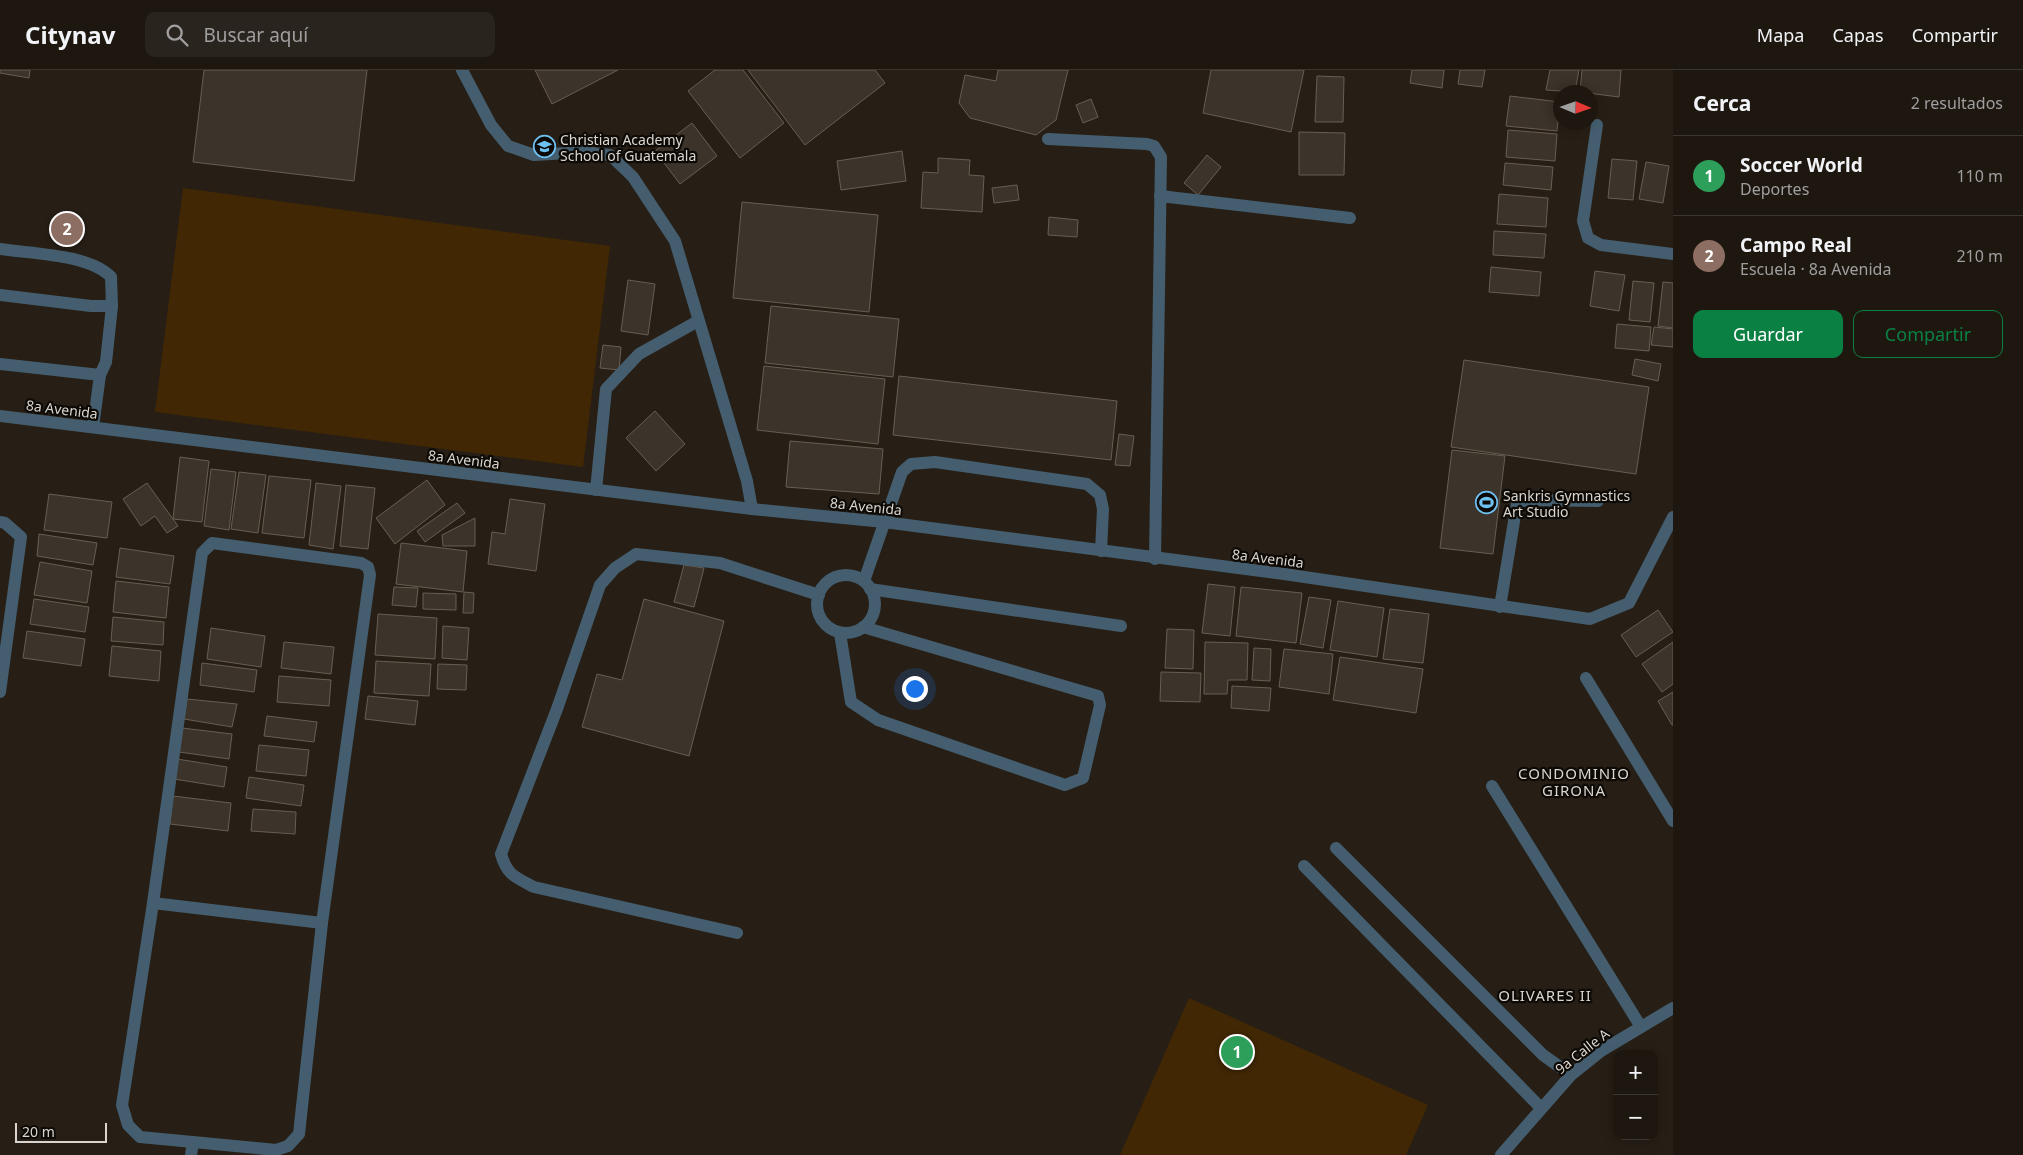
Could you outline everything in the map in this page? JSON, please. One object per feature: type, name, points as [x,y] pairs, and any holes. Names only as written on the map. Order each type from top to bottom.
[{"type":"street","points":[[462,70],[491,125],[508,146],[534,155],[585,152],[610,155],[633,177],[675,241],[747,481],[752,509]]},
{"type":"street","points":[[1596,130],[1582,221],[1588,238],[1601,245],[1673,254]]},
{"type":"street","points":[[1048,139],[1147,144],[1154,146],[1161,156],[1155,559]]},
{"type":"street","points":[[1160,196],[1350,218]]},
{"type":"street","points":[[0,249],[86,262],[104,269],[112,277],[112,306],[106,362],[100,375],[93,428]]},
{"type":"street","points":[[0,295],[91,306],[112,306]]},
{"type":"street","points":[[596,490],[606,389],[640,354],[698,322]]},
{"type":"street","points":[[0,364],[100,375]]},
{"type":"street","name":"8a Avenida","points":[[0,416],[752,509],[884,522],[1101,552],[1284,574],[1590,619],[1629,603],[1673,517]]},
{"type":"street","points":[[1101,552],[1103,509],[1100,495],[1087,484],[935,462],[911,464],[902,472],[884,522],[867,585],[875,606],[869,621],[864,628],[856,632],[840,633],[823,623],[817,604],[818,594],[829,580],[847,575],[867,585],[1121,626]]},
{"type":"street","points":[[1500,607],[1517,503],[1526,500],[1598,501]]},
{"type":"street","points":[[0,522],[4,523],[21,537],[0,692]]},
{"type":"street","points":[[212,543],[361,563],[368,567],[370,575],[322,923],[299,1134],[288,1146],[276,1150],[192,1149],[140,1138],[128,1125],[122,1105],[153,903],[202,553],[212,543]]},
{"type":"street","points":[[736,933],[534,887],[515,877],[505,869],[501,854],[557,709],[600,585],[614,568],[636,554],[720,563],[818,594]]},
{"type":"street","points":[[840,633],[851,702],[878,720],[1065,785],[1083,778],[1100,705],[1098,696],[864,628]]},
{"type":"street","points":[[1586,678],[1673,821]]},
{"type":"street","points":[[1492,786],[1641,1027]]},
{"type":"street","points":[[1336,848],[1543,1055],[1571,1075]]},
{"type":"street","points":[[1304,866],[1541,1108]]},
{"type":"street","points":[[153,903],[322,923]]},
{"type":"street","name":"9a Calle A","points":[[1501,1155],[1571,1075],[1601,1051],[1673,1008]]},
{"type":"shaded area","points":[[183,188],[610,246],[583,467],[155,412]]},
{"type":"shaded area","points":[[1189,998],[1428,1105],[1406,1155],[1120,1155]]},
{"type":"building","points":[[0,70],[30,70],[29,78],[0,73]]},
{"type":"building","points":[[204,70],[367,70],[354,181],[193,162]]},
{"type":"building","points":[[535,70],[618,70],[552,104]]},
{"type":"building","points":[[715,70],[743,70],[784,123],[740,158],[688,91]]},
{"type":"building","points":[[748,70],[875,70],[885,83],[805,145]]},
{"type":"building","points":[[998,70],[1068,70],[1056,120],[1036,135],[970,118],[959,103],[965,75],[996,81]]},
{"type":"building","points":[[1211,70],[1304,70],[1291,132],[1203,113]]},
{"type":"building","points":[[1412,70],[1444,70],[1442,88],[1410,83]]},
{"type":"building","points":[[1460,70],[1485,70],[1482,87],[1458,84]]},
{"type":"building","points":[[1550,70],[1579,70],[1576,85],[1553,85],[1553,90],[1546,90]]},
{"type":"building","points":[[1582,70],[1621,70],[1619,97],[1598,94],[1598,85],[1581,85]]},
{"type":"building","points":[[1317,76],[1344,77],[1343,122],[1315,122]]},
{"type":"building","points":[[1510,96],[1553,101],[1553,130],[1557,131],[1506,126]]},
{"type":"building","points":[[1091,99],[1098,117],[1083,123],[1076,105]]},
{"type":"building","points":[[692,123],[717,156],[680,184],[655,151]]},
{"type":"building","points":[[1508,130],[1557,134],[1555,161],[1506,157]]},
{"type":"building","points":[[1299,132],[1345,133],[1344,175],[1299,175]]},
{"type":"building","points":[[902,151],[906,181],[841,190],[837,161]]},
{"type":"building","points":[[1207,155],[1221,167],[1198,195],[1184,183]]},
{"type":"building","points":[[938,158],[970,160],[969,175],[984,176],[982,212],[921,208],[923,172],[938,173]]},
{"type":"building","points":[[1612,159],[1637,161],[1633,200],[1608,198]]},
{"type":"building","points":[[1646,162],[1669,166],[1663,203],[1639,199]]},
{"type":"building","points":[[1505,163],[1553,167],[1551,190],[1503,185]]},
{"type":"building","points":[[1017,185],[1019,200],[994,203],[992,188]]},
{"type":"building","points":[[1499,194],[1548,198],[1546,227],[1497,224]]},
{"type":"building","points":[[742,202],[878,215],[869,312],[733,298]]},
{"type":"building","points":[[1049,217],[1078,220],[1077,237],[1048,235]]},
{"type":"building","points":[[1494,231],[1546,234],[1544,258],[1493,255]]},
{"type":"building","points":[[1491,267],[1541,272],[1539,296],[1489,292]]},
{"type":"building","points":[[1595,271],[1625,275],[1619,311],[1590,306]]},
{"type":"building","points":[[628,280],[655,284],[648,335],[621,331]]},
{"type":"building","points":[[1633,281],[1654,283],[1650,322],[1629,320]]},
{"type":"building","points":[[1663,282],[1673,283],[1673,328],[1658,326]]},
{"type":"building","points":[[771,306],[899,319],[893,377],[765,363]]},
{"type":"building","points":[[1617,324],[1651,327],[1649,351],[1615,348]]},
{"type":"building","points":[[1654,327],[1673,329],[1673,347],[1651,345]]},
{"type":"building","points":[[603,345],[621,347],[619,370],[600,368]]},
{"type":"building","points":[[1635,359],[1661,364],[1658,381],[1632,375]]},
{"type":"building","points":[[1464,360],[1649,387],[1636,474],[1451,447]]},
{"type":"building","points":[[764,366],[885,379],[878,444],[757,430]]},
{"type":"building","points":[[899,376],[1117,401],[1111,460],[893,435]]},
{"type":"building","points":[[655,411],[685,444],[656,471],[626,438]]},
{"type":"building","points":[[1119,434],[1134,436],[1130,466],[1115,465]]},
{"type":"building","points":[[790,441],[883,449],[879,494],[786,487]]},
{"type":"building","points":[[1452,450],[1505,456],[1493,554],[1440,548]]},
{"type":"building","points":[[180,457],[209,461],[202,522],[173,519]]},
{"type":"building","points":[[211,469],[236,472],[229,530],[204,526]]},
{"type":"building","points":[[239,472],[266,475],[258,533],[231,529]]},
{"type":"building","points":[[269,476],[311,480],[304,538],[262,533]]},
{"type":"building","points":[[427,480],[445,505],[395,544],[376,518]]},
{"type":"building","points":[[147,483],[178,526],[167,533],[155,516],[141,526],[123,499]]},
{"type":"building","points":[[316,483],[341,486],[333,549],[309,545]]},
{"type":"building","points":[[346,485],[375,488],[368,549],[340,546]]},
{"type":"building","points":[[49,494],[112,502],[107,538],[44,530]]},
{"type":"building","points":[[510,499],[545,504],[536,571],[488,564],[492,532],[505,534]]},
{"type":"building","points":[[457,503],[465,513],[425,542],[417,531]]},
{"type":"building","points":[[475,518],[475,546],[443,546],[442,535]]},
{"type":"building","points":[[39,534],[97,543],[93,565],[37,556]]},
{"type":"building","points":[[401,543],[467,551],[463,592],[396,584]]},
{"type":"building","points":[[120,548],[174,556],[170,584],[116,577]]},
{"type":"building","points":[[40,562],[92,571],[87,603],[34,595]]},
{"type":"building","points":[[684,565],[704,568],[694,607],[674,602]]},
{"type":"building","points":[[116,581],[169,587],[166,618],[113,612]]},
{"type":"building","points":[[1208,584],[1235,587],[1230,636],[1202,633]]},
{"type":"building","points":[[394,587],[418,588],[416,607],[392,605]]},
{"type":"building","points":[[1241,587],[1302,593],[1296,643],[1236,636]]},
{"type":"building","points":[[464,592],[474,593],[473,613],[463,613]]},
{"type":"building","points":[[423,593],[456,594],[456,610],[423,609]]},
{"type":"building","points":[[1309,597],[1331,600],[1323,648],[1300,644]]},
{"type":"building","points":[[34,599],[89,607],[85,632],[30,624]]},
{"type":"building","points":[[644,599],[724,621],[689,756],[582,727],[597,674],[622,680]]},
{"type":"building","points":[[1338,601],[1384,608],[1377,657],[1330,650]]},
{"type":"building","points":[[1390,609],[1429,614],[1423,663],[1383,659]]},
{"type":"building","points":[[1658,610],[1673,632],[1636,657],[1621,635]]},
{"type":"building","points":[[378,614],[437,618],[435,659],[375,655]]},
{"type":"building","points":[[113,617],[164,622],[163,645],[111,641]]},
{"type":"building","points":[[443,626],[469,628],[467,660],[442,658]]},
{"type":"building","points":[[211,628],[265,636],[261,667],[207,659]]},
{"type":"building","points":[[1167,629],[1194,630],[1193,669],[1165,668]]},
{"type":"building","points":[[27,631],[85,639],[81,666],[23,658]]},
{"type":"building","points":[[284,642],[334,647],[331,674],[281,668]]},
{"type":"building","points":[[1205,642],[1248,643],[1247,680],[1228,680],[1227,694],[1204,694]]},
{"type":"building","points":[[1673,642],[1673,684],[1662,692],[1642,664]]},
{"type":"building","points":[[112,646],[161,651],[159,681],[109,676]]},
{"type":"building","points":[[1254,648],[1271,649],[1270,681],[1252,680]]},
{"type":"building","points":[[1284,649],[1333,654],[1329,694],[1279,687]]},
{"type":"building","points":[[1340,657],[1423,669],[1416,713],[1333,700]]},
{"type":"building","points":[[376,661],[431,664],[429,696],[374,693]]},
{"type":"building","points":[[202,663],[257,670],[254,692],[200,685]]},
{"type":"building","points":[[438,664],[467,665],[466,690],[437,689]]},
{"type":"building","points":[[1161,672],[1201,673],[1200,702],[1160,701]]},
{"type":"building","points":[[279,676],[331,680],[329,706],[277,702]]},
{"type":"building","points":[[1232,686],[1271,688],[1269,711],[1231,708]]},
{"type":"building","points":[[1673,692],[1673,725],[1672,725],[1658,701]]},
{"type":"building","points":[[368,696],[418,701],[415,725],[365,719]]},
{"type":"building","points":[[187,699],[237,704],[232,727],[184,719]]},
{"type":"building","points":[[267,716],[317,722],[314,742],[264,736]]},
{"type":"building","points":[[182,728],[232,734],[229,759],[179,752]]},
{"type":"building","points":[[259,745],[309,750],[306,776],[256,771]]},
{"type":"building","points":[[177,759],[227,767],[224,787],[174,779]]},
{"type":"building","points":[[249,777],[304,785],[301,806],[246,798]]},
{"type":"building","points":[[173,796],[231,803],[228,831],[170,824]]},
{"type":"building","points":[[253,809],[296,812],[295,834],[251,831]]},
{"type":"place","name":"Christian Academy School of Guatemala","points":[[544,147]]},
{"type":"place","name":"Campo Real","points":[[67,229]]},
{"type":"place","name":"Sankris Gymnastics Art Studio","points":[[1487,503]]},
{"type":"place","name":"Soccer World","points":[[1237,1052]]},
{"type":"district","name":"CONDOMINIO GIRONA","points":[[1574,782]]},
{"type":"district","name":"OLIVARES II","points":[[1545,995]]}]
